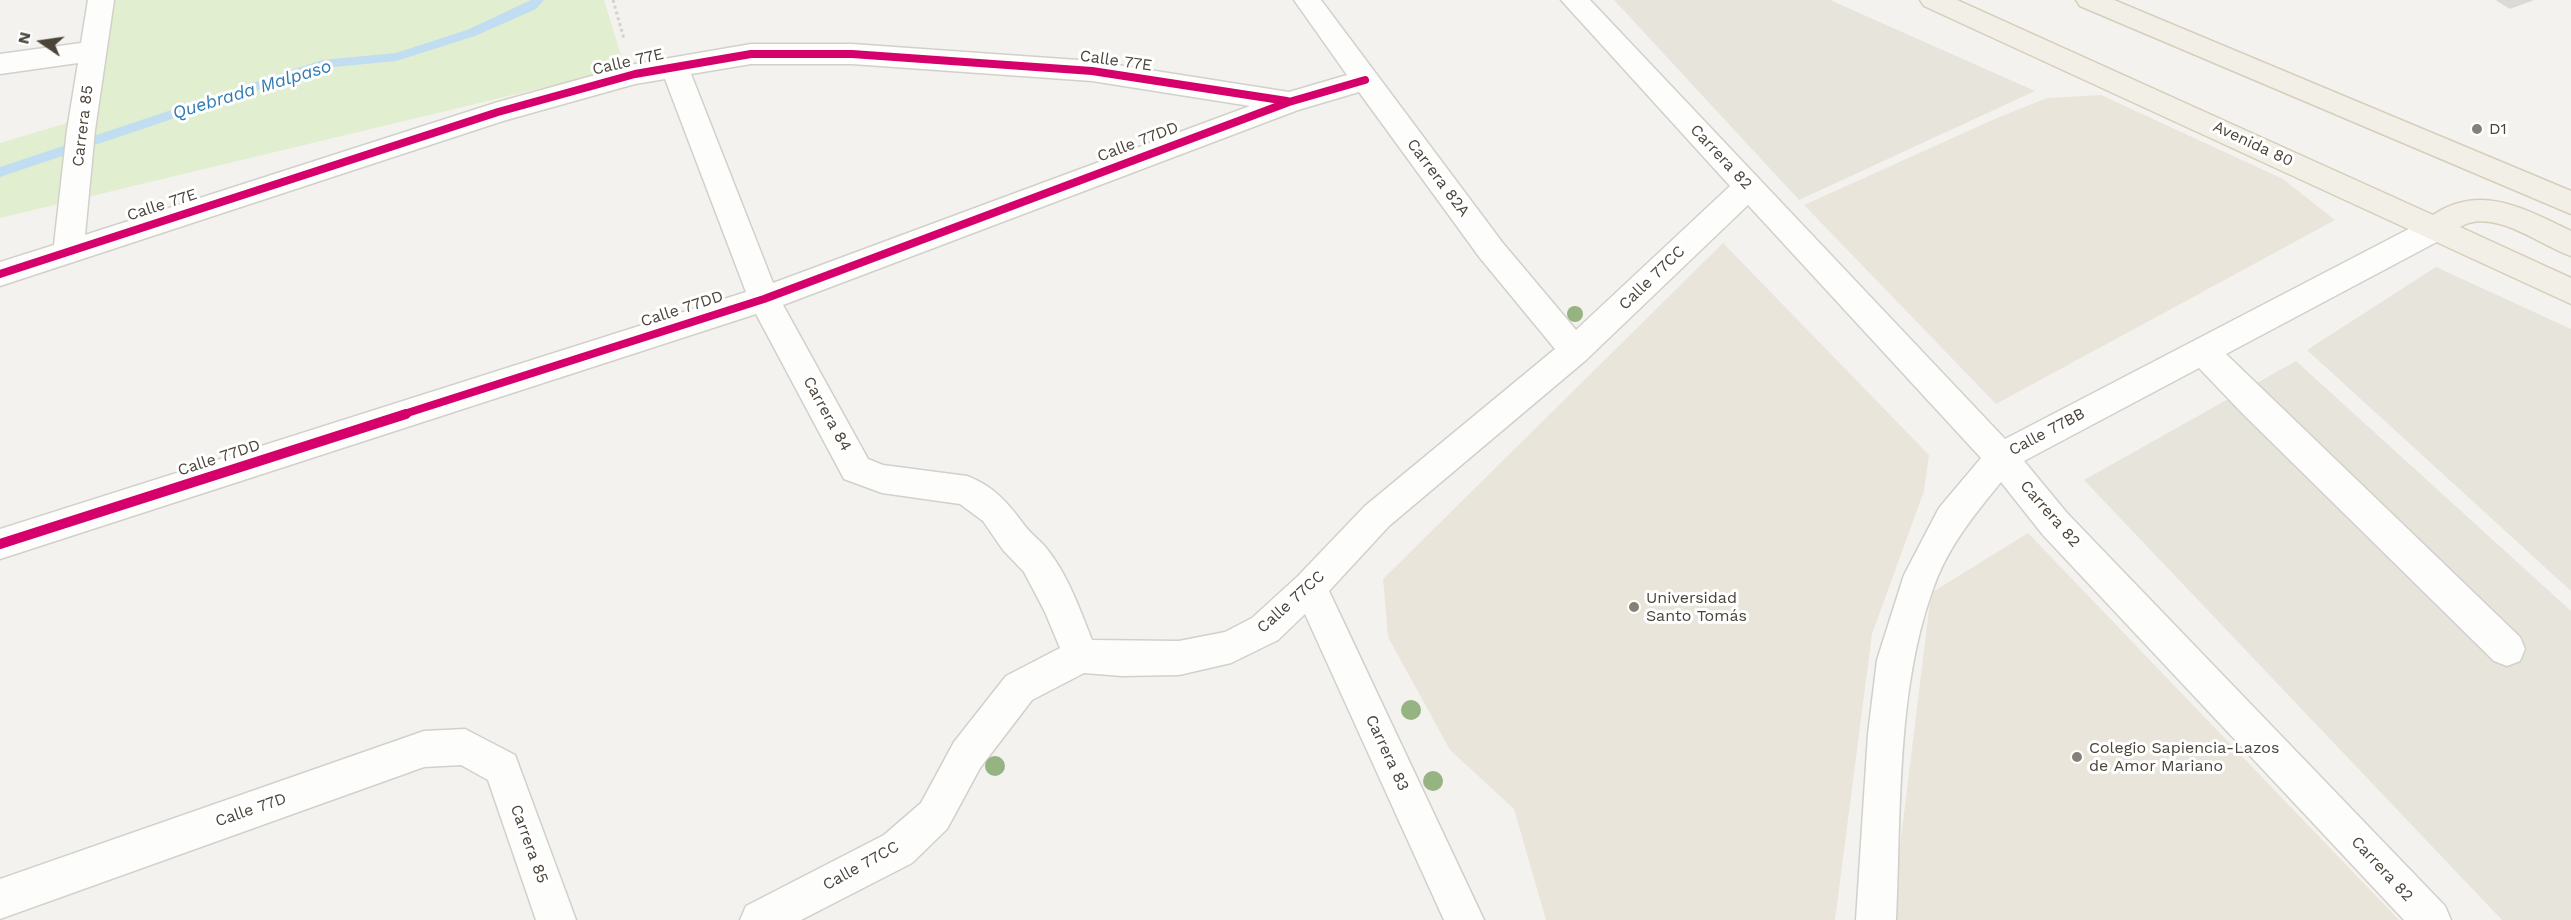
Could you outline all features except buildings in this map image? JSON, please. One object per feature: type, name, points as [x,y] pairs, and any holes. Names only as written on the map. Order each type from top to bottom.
[{"type":"main road","name":"Avenida 80","points":[[1933,0],[2244,140],[2571,292]]},
{"type":"main road","points":[[2089,0],[2571,203]]},
{"type":"main road","points":[[2435,229],[2452,217],[2481,209],[2500,213],[2571,244]]},
{"type":"street","name":"Carrera 85","points":[[68,252],[81,130],[101,0]]},
{"type":"street","name":"Carrera 82A","points":[[1307,0],[1491,250],[1575,351]]},
{"type":"street","name":"Carrera 82","points":[[1574,0],[2001,457],[2055,524],[2431,920]]},
{"type":"street","points":[[0,64],[93,51]]},
{"type":"street","name":"Calle 77E","points":[[7,272],[498,112],[635,74],[751,54],[852,54],[1092,71],[1288,102]]},
{"type":"street","name":"Carrera 84","points":[[674,67],[764,299],[856,469],[882,479],[967,491],[995,511],[1036,561],[1060,605],[1081,656]]},
{"type":"street","name":"Calle 77DD","points":[[0,543],[764,299],[1288,102],[1365,80]]},
{"type":"street","name":"Calle 77CC","points":[[760,920],[898,849],[934,816],[967,755],[1019,688],[1081,656],[1122,659],[1179,657],[1231,647],[1265,629],[1310,587],[1377,516],[1575,351],[1749,186]]},
{"type":"street","points":[[7,272],[38,254],[73,218],[91,227],[108,230],[143,227]]},
{"type":"street","name":"Calle 77BB","points":[[1876,920],[1886,734],[1895,660],[1916,586],[1951,518],[2001,457],[2435,229]]},
{"type":"street","points":[[2203,351],[2254,404],[2507,649]]},
{"type":"street","name":"Carrera 83","points":[[1310,587],[1464,920]]},
{"type":"street","name":"Calle 77D","points":[[0,899],[424,749],[465,747],[502,768]]},
{"type":"street","name":"Carrera 85","points":[[502,768],[556,920]]},
{"type":"shaded area","points":[[1614,0],[1830,0],[2035,91],[1799,200]]},
{"type":"shaded area","points":[[2101,95],[2283,179],[2335,220],[1996,404],[1804,205],[1997,118],[2047,98]]},
{"type":"shaded area","name":"Universidad Santo Tomás","points":[[1723,243],[1929,455],[1924,491],[1872,634],[1835,920],[1546,920],[1514,809],[1450,750],[1388,637],[1383,579]]},
{"type":"shaded area","points":[[2436,267],[2571,329],[2571,591],[2307,350]]},
{"type":"shaded area","points":[[2296,361],[2571,611],[2571,920],[2502,920],[2084,480]]},
{"type":"shaded area","name":"Colegio Sapiencia-Lazos de Amor Mariano","points":[[2028,533],[2399,920],[1891,920],[1931,593]]},
{"type":"green space","points":[[90,0],[604,0],[625,68],[0,218],[0,143],[67,123]]},
{"type":"waterway","name":"Quebrada Malpaso","points":[[0,172],[322,64],[396,57],[471,33],[532,6],[538,0]]},
{"type":"cycle path","points":[[0,274],[498,112],[635,74],[751,54],[852,54],[1092,71],[1287,101]]},
{"type":"cycle path","points":[[0,544],[764,299],[1289,102],[1365,80]]},
{"type":"place","name":"D1","points":[[2477,129]]},
{"type":"place","name":"Universidad Santo Tomás","points":[[1634,607]]},
{"type":"place","name":"Colegio Sapiencia-Lazos de Amor Mariano","points":[[2077,757]]}]
